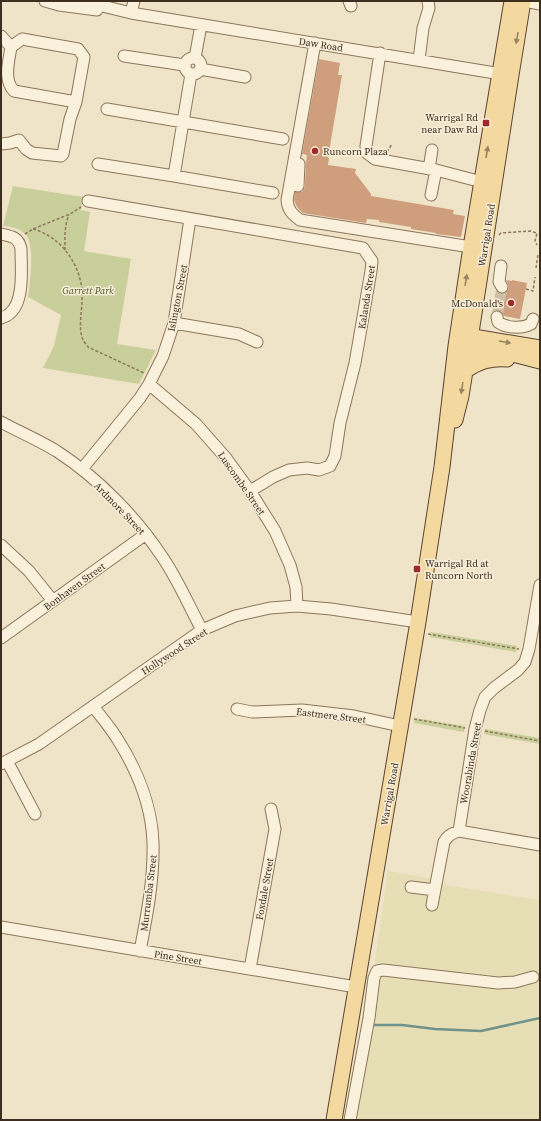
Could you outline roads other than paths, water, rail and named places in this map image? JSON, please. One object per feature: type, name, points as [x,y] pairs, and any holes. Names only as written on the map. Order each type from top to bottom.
[{"type":"main road","name":"Warrigal Road","points":[[506,75],[512,1]]},
{"type":"main road","name":"Warrigal Road","points":[[334,1120],[417,627],[506,75],[523,1]]},
{"type":"main road","name":"Warrigal Road","points":[[442,467],[461,396],[465,371],[463,341],[471,247],[488,183]]},
{"type":"main road","points":[[463,341],[540,348]]},
{"type":"main road","points":[[463,341],[540,362]]},
{"type":"main road","points":[[465,371],[474,365],[490,360],[499,359],[540,362]]},
{"type":"street","name":"Daw Road","points":[[45,1],[58,5],[84,9],[132,13],[201,24],[506,75]]},
{"type":"street","name":"Daw Road","points":[[82,1],[132,13]]},
{"type":"street","points":[[132,13],[134,1]]},
{"type":"street","points":[[419,60],[423,28],[429,8],[428,1]]},
{"type":"street","points":[[523,1],[540,4]]},
{"type":"street","points":[[174,176],[192,69],[200,62],[194,58],[201,24]]},
{"type":"street","points":[[1,36],[11,47]]},
{"type":"street","points":[[1,144],[19,140],[26,149],[32,153],[61,156],[63,154],[70,119],[76,102],[84,57],[78,49],[22,39],[11,47],[7,79],[10,87],[14,91],[76,102]]},
{"type":"street","points":[[315,43],[287,200],[288,208],[300,220],[471,247]]},
{"type":"street","points":[[380,53],[366,146],[367,153],[375,160],[432,170],[488,183]]},
{"type":"street","points":[[124,56],[245,77]]},
{"type":"street","points":[[107,109],[283,139]]},
{"type":"street","points":[[296,150],[299,168],[298,186]]},
{"type":"street","points":[[431,195],[432,150]]},
{"type":"street","points":[[98,164],[273,193]]},
{"type":"street","name":"Kalanda Street","points":[[88,201],[363,248],[372,261],[355,363],[340,423],[335,456],[330,466],[319,470],[307,468],[289,470],[273,477],[250,491]]},
{"type":"street","name":"Islington Street","points":[[82,469],[140,398],[151,382],[163,356],[174,323],[190,219]]},
{"type":"street","points":[[1,234],[12,236],[17,239],[21,248],[20,293],[18,303],[10,314],[1,318]]},
{"type":"street","points":[[501,266],[499,282],[502,287]]},
{"type":"street","points":[[496,317],[498,322],[501,324],[517,327],[531,324],[533,319]]},
{"type":"street","points":[[174,323],[239,334],[257,342]]},
{"type":"street","name":"Luscombe Street","points":[[151,382],[196,424],[226,458],[250,491],[275,531],[290,565],[296,587],[297,606]]},
{"type":"street","name":"Ardmore Street","points":[[1,422],[57,451],[82,469],[122,506],[146,534],[163,558],[202,630]]},
{"type":"street","name":"Bonhaven Street","points":[[1,638],[146,534]]},
{"type":"street","points":[[1,545],[29,571],[53,601]]},
{"type":"street","name":"Woorabinda Street","points":[[459,831],[475,729],[480,710],[485,697],[494,688],[518,670],[535,650],[540,585]]},
{"type":"street","name":"Hollywood Street","points":[[4,763],[39,744],[202,630],[235,616],[270,608],[297,606],[331,609],[417,627]]},
{"type":"street","name":"Murrumba Street","points":[[92,706],[118,739],[131,763],[142,789],[150,816],[153,841],[153,869],[140,951]]},
{"type":"street","name":"Eastmere Street","points":[[238,709],[252,712],[302,710],[354,716],[400,726]]},
{"type":"street","points":[[4,763],[35,814]]},
{"type":"street","name":"Foxdale Street","points":[[250,969],[275,829],[272,809]]},
{"type":"street","points":[[432,905],[444,842],[452,833],[459,831],[540,845]]},
{"type":"street","points":[[411,887],[435,890]]},
{"type":"street","name":"Pine Street","points":[[1,927],[356,988]]},
{"type":"street","points":[[350,1120],[369,1018],[374,978],[377,971],[383,970],[498,983],[515,982],[533,977]]},
{"type":"waterway","points":[[374,1025],[402,1025],[435,1029],[481,1031],[540,1018]]},
{"type":"tunnel","points":[[497,317],[502,287]]},
{"type":"place","name":"Warrigal Rd near Daw Rd","points":[[486,123]]},
{"type":"place","name":"Runcorn Plaza","points":[[315,151]]},
{"type":"place","name":"McDonald's","points":[[511,303]]},
{"type":"place","name":"Warrigal Rd at Runcorn North","points":[[417,569]]},
{"type":"park label","name":"Garrett Park","points":[[88,290]]}]
